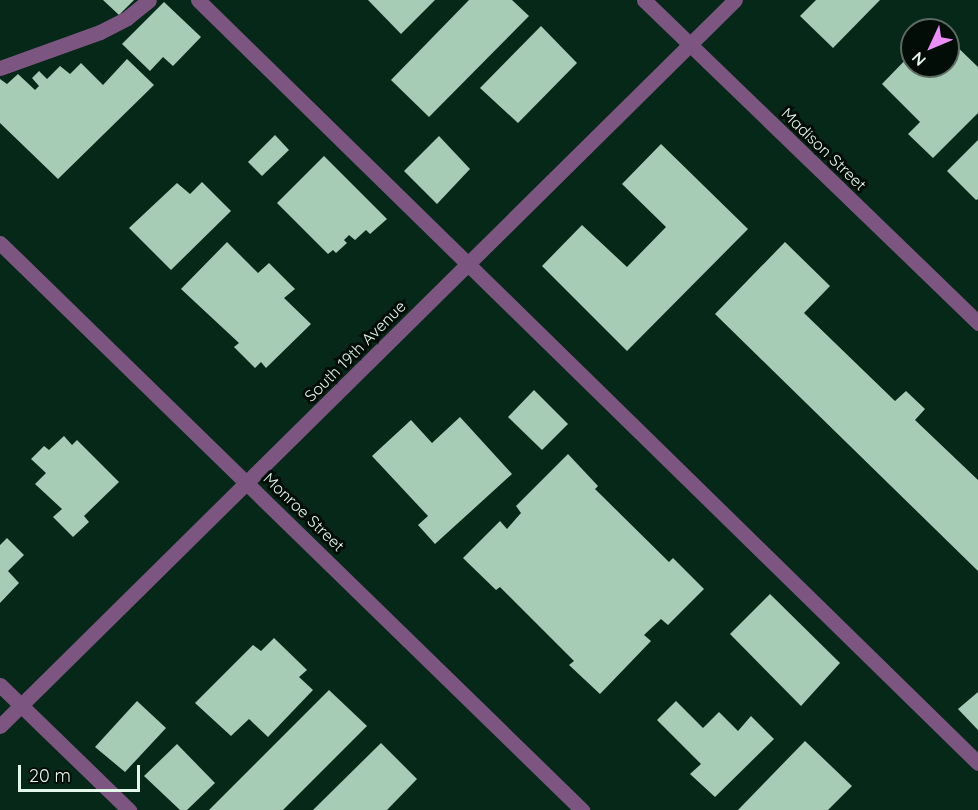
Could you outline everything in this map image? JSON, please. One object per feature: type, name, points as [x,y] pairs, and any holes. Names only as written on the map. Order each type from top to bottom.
[{"type":"street","points":[[0,68],[100,32],[127,18],[149,0]]},
{"type":"street","points":[[198,0],[978,763]]},
{"type":"street","name":"Madison Street","points":[[644,0],[978,323]]},
{"type":"street","name":"South 19th Avenue","points":[[0,726],[249,483],[466,263],[735,0]]},
{"type":"street","name":"Monroe Street","points":[[0,243],[249,483],[582,810]]},
{"type":"street","points":[[0,684],[129,810]]},
{"type":"building","points":[[103,0],[134,0],[119,15]]},
{"type":"building","points":[[368,0],[435,0],[401,34]]},
{"type":"building","points":[[469,0],[512,0],[529,16],[429,117],[391,80]]},
{"type":"building","points":[[816,0],[880,0],[833,48],[800,16]]},
{"type":"building","points":[[164,2],[201,37],[173,66],[163,57],[150,71],[122,44]]},
{"type":"building","points":[[541,26],[577,63],[518,123],[480,88]]},
{"type":"building","points":[[960,50],[978,67],[978,113],[933,158],[908,134],[920,122],[882,84],[900,65],[900,78],[960,78]]},
{"type":"building","points":[[127,59],[154,85],[58,179],[0,123],[0,79],[7,84],[18,74],[35,90],[39,86],[32,78],[39,71],[47,79],[60,66],[70,74],[81,63],[103,85]]},
{"type":"building","points":[[275,135],[289,150],[262,176],[248,162]]},
{"type":"building","points":[[439,136],[470,169],[437,204],[404,171]]},
{"type":"building","points":[[978,140],[978,199],[976,200],[947,171]]},
{"type":"building","points":[[661,144],[748,229],[627,351],[542,266],[582,225],[627,267],[666,227],[622,184]]},
{"type":"building","points":[[324,156],[387,219],[370,234],[366,230],[355,240],[349,235],[344,240],[347,243],[336,253],[333,250],[328,254],[277,203]]},
{"type":"building","points":[[202,182],[231,211],[171,270],[129,228],[177,183],[190,194]]},
{"type":"building","points":[[227,242],[258,273],[269,263],[295,289],[284,298],[311,324],[266,368],[261,362],[255,368],[234,347],[239,343],[181,289]]},
{"type":"building","points":[[785,242],[830,286],[804,313],[895,401],[906,391],[925,409],[915,420],[978,480],[978,571],[715,314]]},
{"type":"building","points":[[534,390],[568,424],[542,450],[508,417]]},
{"type":"building","points":[[460,417],[512,474],[435,544],[418,525],[428,516],[372,456],[411,420],[432,443]]},
{"type":"building","points":[[64,436],[72,445],[77,440],[119,482],[84,516],[89,522],[73,537],[53,517],[62,509],[35,484],[46,473],[31,459],[44,446],[49,450]]},
{"type":"building","points":[[568,454],[598,486],[595,489],[669,562],[673,558],[704,589],[668,625],[661,619],[644,635],[651,641],[600,694],[569,665],[574,661],[500,587],[496,590],[463,558],[500,521],[507,529],[521,513],[516,506]]},
{"type":"building","points":[[7,538],[24,555],[8,571],[19,583],[0,603],[0,545]]},
{"type":"building","points":[[770,594],[840,663],[801,706],[730,634]]},
{"type":"building","points":[[274,638],[307,670],[299,677],[313,690],[268,737],[249,719],[231,736],[195,703],[253,645],[261,651]]},
{"type":"building","points":[[329,690],[367,726],[283,810],[209,810]]},
{"type":"building","points":[[978,692],[978,730],[958,709]]},
{"type":"building","points":[[137,701],[166,728],[125,772],[95,747]]},
{"type":"building","points":[[676,701],[703,728],[719,712],[738,731],[751,716],[774,739],[715,797],[690,774],[701,764],[657,720]]},
{"type":"building","points":[[805,741],[852,786],[828,810],[738,810]]},
{"type":"building","points":[[381,743],[417,779],[387,810],[313,810]]},
{"type":"building","points":[[177,744],[215,783],[187,810],[180,810],[144,776]]}]
